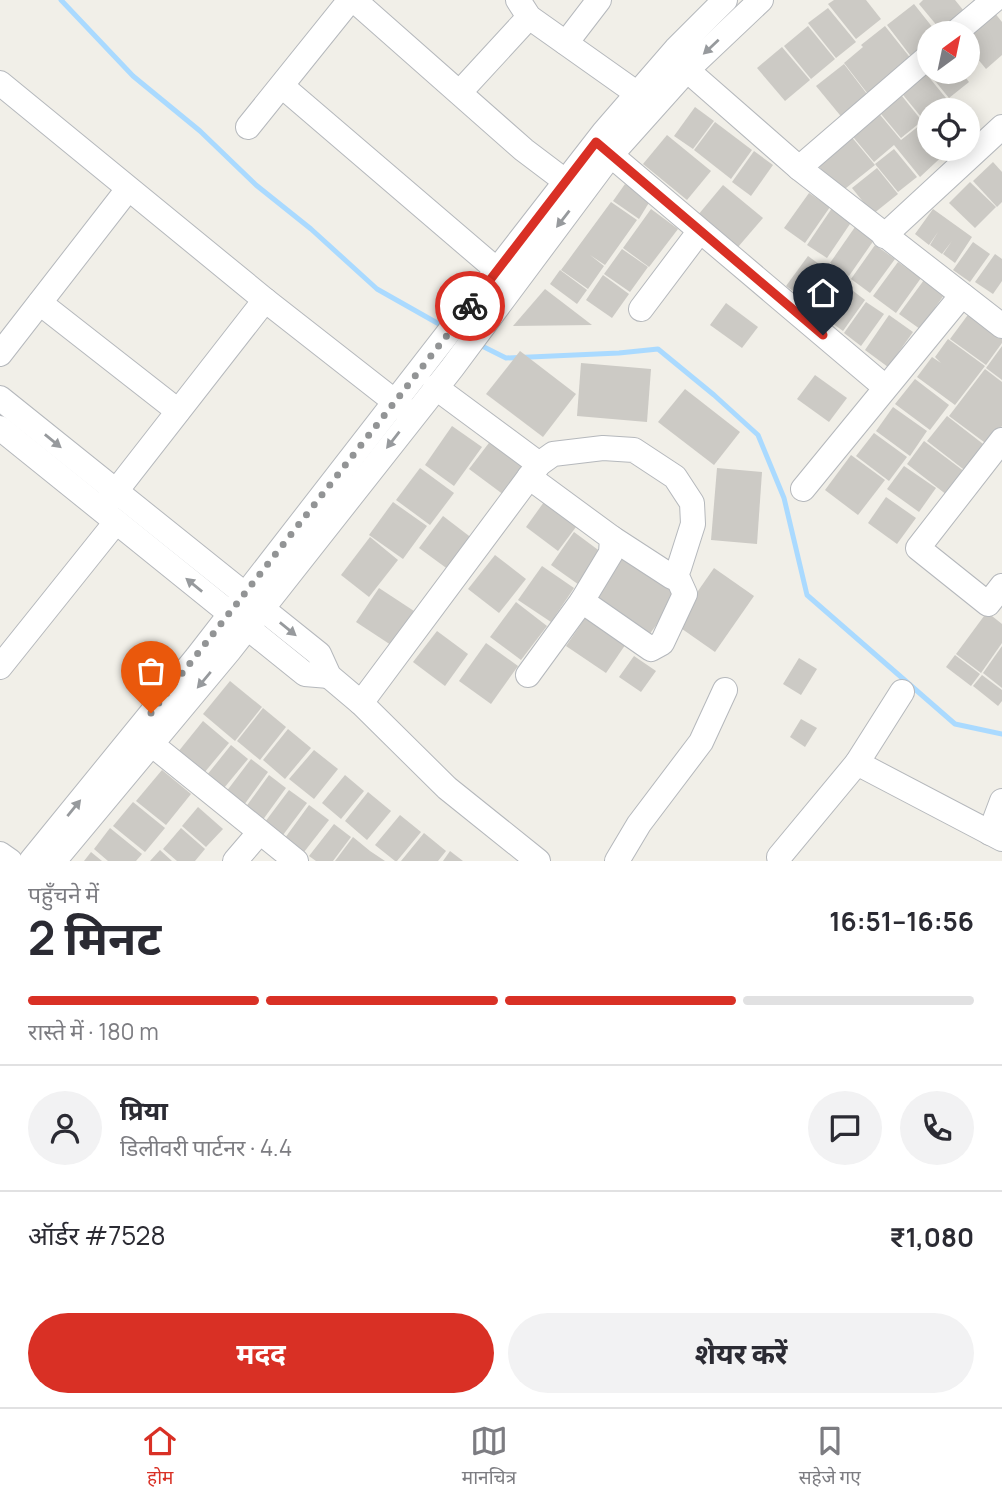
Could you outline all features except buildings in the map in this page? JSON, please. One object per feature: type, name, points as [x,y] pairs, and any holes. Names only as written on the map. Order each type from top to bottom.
[{"type":"street","points":[[248,127],[352,0],[524,150],[565,181]]},
{"type":"street","points":[[566,43],[599,0]]},
{"type":"street","points":[[54,861],[143,738],[404,409],[603,149],[709,15],[725,0]]},
{"type":"street","points":[[645,99],[687,70],[761,0]]},
{"type":"street","points":[[969,21],[994,0]]},
{"type":"street","points":[[460,92],[523,9],[645,99]]},
{"type":"street","points":[[799,168],[917,66]]},
{"type":"street","points":[[687,70],[799,168],[1002,326]]},
{"type":"street","points":[[0,83],[265,300],[404,409]]},
{"type":"street","points":[[282,86],[498,271]]},
{"type":"street","points":[[884,236],[1002,127]]},
{"type":"street","points":[[488,300],[498,271],[565,181],[603,149]]},
{"type":"street","points":[[603,149],[885,387]]},
{"type":"street","points":[[0,354],[128,189]]},
{"type":"street","points":[[641,309],[699,232]]},
{"type":"street","points":[[803,489],[962,295]]},
{"type":"street","points":[[0,667],[178,411],[265,300]]},
{"type":"street","points":[[40,303],[178,411]]},
{"type":"street","points":[[404,409],[435,387],[443,359]]},
{"type":"street","points":[[435,387],[612,538],[669,576],[676,574]]},
{"type":"street","points":[[0,398],[111,508]]},
{"type":"street","points":[[0,428],[246,611],[319,654],[329,676],[361,703],[447,788],[538,861]]},
{"type":"street","points":[[1002,440],[918,548],[988,604],[1002,586]]},
{"type":"street","points":[[361,703],[534,470],[553,454],[603,448],[634,450],[675,477],[692,503],[693,524],[676,574],[685,594],[662,643],[651,649],[582,601]]},
{"type":"street","points":[[528,675],[582,601],[611,553],[612,538]]},
{"type":"street","points":[[617,861],[639,824],[701,742],[725,690]]},
{"type":"street","points":[[779,857],[857,763],[902,692]]},
{"type":"street","points":[[143,738],[259,834],[296,861]]},
{"type":"street","points":[[31,861],[143,738]]},
{"type":"street","points":[[857,763],[996,836],[1002,802]]},
{"type":"street","points":[[235,861],[259,834]]},
{"type":"street","points":[[0,854],[10,861]]},
{"type":"waterway","points":[[61,0],[133,76],[200,131],[256,185],[311,229],[377,289],[446,328]]},
{"type":"waterway","points":[[480,345],[506,358],[658,349],[758,435],[784,498],[807,595],[955,724],[1002,734]]},
{"type":"way so far","points":[[151,713],[470,306]]},
{"type":"route","points":[[470,306],[596,142],[823,335]]}]
